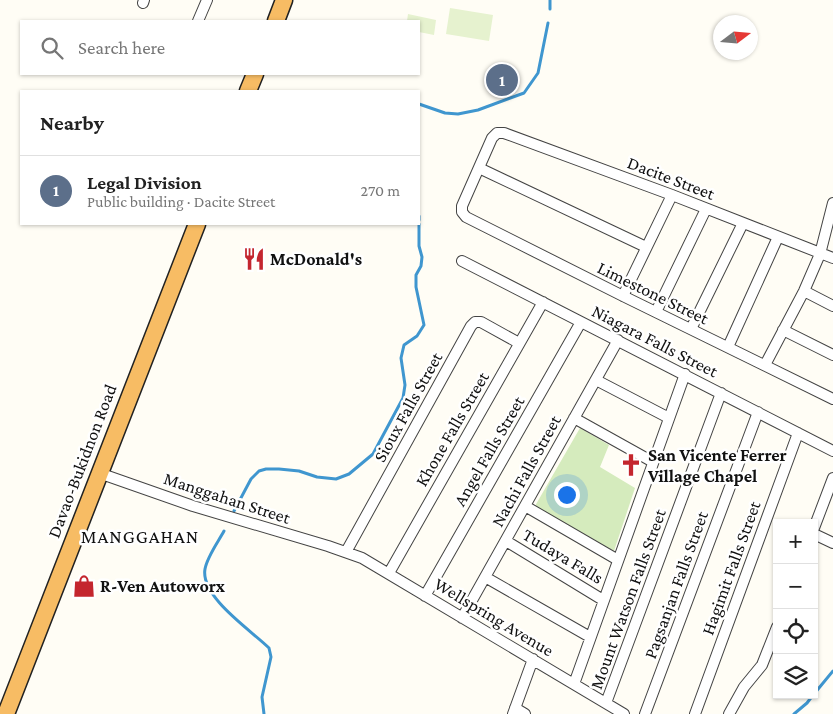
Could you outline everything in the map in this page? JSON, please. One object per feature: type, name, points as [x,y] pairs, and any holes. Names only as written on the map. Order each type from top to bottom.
[{"type":"highway","points":[[276,20],[284,0]]},
{"type":"highway","points":[[248,90],[255,75]]},
{"type":"highway","name":"Davao-Bukidnon Road","points":[[5,705],[197,225]]},
{"type":"street","points":[[198,20],[207,0]]},
{"type":"street","name":"Dacite Street","points":[[479,168],[492,138],[497,133],[504,133],[672,195],[833,258]]},
{"type":"street","points":[[479,168],[646,247]]},
{"type":"street","name":"Limestone Street","points":[[479,168],[462,206],[462,212],[466,218],[833,399]]},
{"type":"street","points":[[623,296],[672,195]]},
{"type":"street","points":[[765,365],[804,291],[820,254],[831,218],[833,203]]},
{"type":"street","points":[[656,312],[706,209]]},
{"type":"street","points":[[691,328],[743,223]]},
{"type":"street","points":[[728,347],[778,238]]},
{"type":"street","name":"Niagara Falls Street","points":[[462,261],[833,451]]},
{"type":"street","points":[[804,291],[833,306]]},
{"type":"street","name":"Khone Falls Street","points":[[389,573],[543,302]]},
{"type":"street","name":"Sioux Falls Street","points":[[346,552],[471,326],[475,322],[481,322],[519,344]]},
{"type":"street","name":"Angel Falls Street","points":[[425,596],[581,322]]},
{"type":"street","points":[[783,330],[833,356]]},
{"type":"street","name":"Nachi Falls Street","points":[[462,618],[618,340]]},
{"type":"street","points":[[574,684],[685,374]]},
{"type":"street","points":[[596,380],[669,418]]},
{"type":"street","name":"Mount Watson Falls Street","points":[[606,703],[721,393]]},
{"type":"street","name":"Pagsanjan Falls Street","points":[[645,714],[758,412]]},
{"type":"street","points":[[574,418],[653,462]]},
{"type":"street","name":"Hagimit Falls Street","points":[[695,714],[798,433]]},
{"type":"street","name":"Manggahan Street","points":[[99,473],[192,506],[346,552]]},
{"type":"street","points":[[818,521],[829,500],[833,478]]},
{"type":"street","points":[[525,506],[618,560]]},
{"type":"street","points":[[818,536],[833,543]]},
{"type":"street","name":"Tudaya Falls","points":[[506,541],[603,600]]},
{"type":"street","name":"Wellspring Avenue","points":[[346,552],[389,573],[624,714]]},
{"type":"street","points":[[485,577],[590,637]]},
{"type":"street","points":[[729,714],[744,687],[762,664],[773,638]]},
{"type":"street","points":[[526,714],[514,711],[533,659]]},
{"type":"green space","points":[[450,8],[493,15],[489,41],[446,34]]},
{"type":"green space","points":[[408,14],[436,20],[434,35],[420,32],[420,20],[407,20]]},
{"type":"green space","points":[[580,428],[609,445],[600,467],[635,488],[614,551],[535,506]]},
{"type":"waterway","points":[[550,0],[550,9]]},
{"type":"waterway","points":[[420,104],[445,113],[458,114],[478,110],[524,93],[538,73],[548,23]]},
{"type":"waterway","points":[[234,511],[251,479],[259,471],[266,469],[299,471],[317,477],[336,479],[349,474],[373,454],[403,398],[405,385],[401,358],[404,345],[417,336],[424,325],[416,287],[416,275],[421,266],[422,257],[419,246],[419,225]]},
{"type":"waterway","points":[[224,531],[206,564],[206,580],[210,591],[229,613],[269,648],[271,657],[262,697],[264,714]]},
{"type":"waterway","points":[[818,689],[833,671]]},
{"type":"waterway","points":[[794,714],[810,699]]},
{"type":"place","name":"Legal Division","points":[[502,80]]},
{"type":"place","name":"McDonald's","points":[[254,259]]},
{"type":"place","name":"San Vicente Ferrer Village Chapel","points":[[631,465]]},
{"type":"place","name":"R-Ven Autoworx","points":[[84,586]]},
{"type":"district","name":"MANGGAHAN","points":[[140,536]]}]
